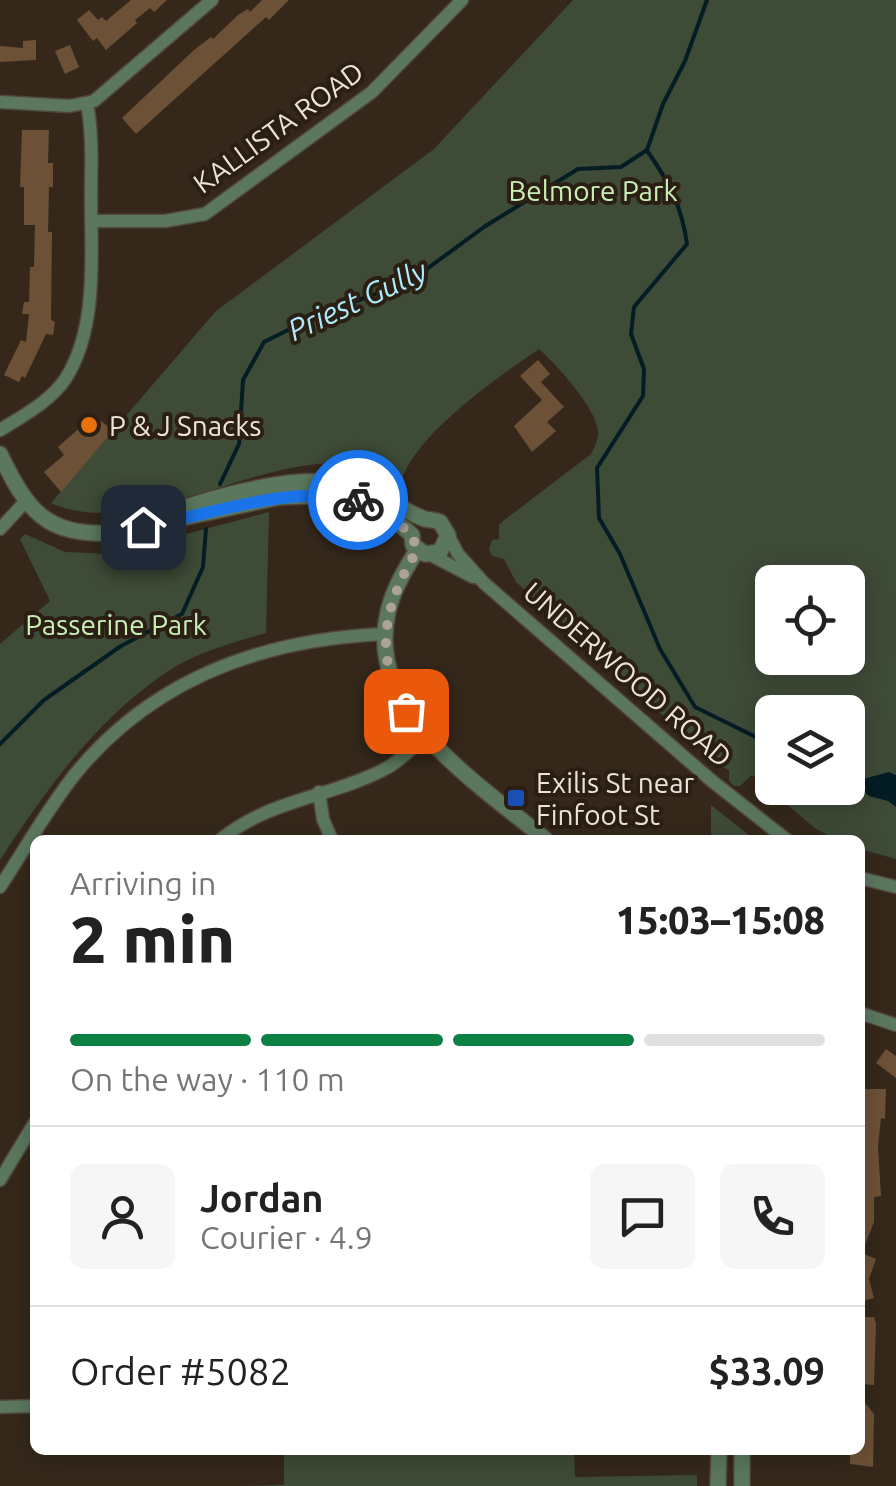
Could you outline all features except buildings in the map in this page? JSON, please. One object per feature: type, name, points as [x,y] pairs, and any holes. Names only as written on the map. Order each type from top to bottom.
[{"type":"street","points":[[0,102],[88,104],[212,0]]},
{"type":"street","name":"KALLISTA ROAD","points":[[91,221],[165,221],[204,214],[372,92],[462,0]]},
{"type":"street","points":[[0,430],[54,392],[76,359],[88,303],[88,104]]},
{"type":"street","name":"UNDERWOOD ROAD","points":[[0,454],[25,502],[40,517],[62,528],[86,534],[112,533],[308,494],[364,502],[385,512],[420,547],[484,583]]},
{"type":"street","name":"UNDERWOOD ROAD","points":[[112,533],[273,484],[306,480],[364,488],[440,522],[458,554],[484,583],[781,835]]},
{"type":"street","points":[[0,528],[25,502]]},
{"type":"street","points":[[426,519],[415,526],[420,547],[394,592],[386,634],[389,670],[398,698],[425,736],[540,835]]},
{"type":"street","points":[[420,547],[444,547],[448,535]]},
{"type":"street","points":[[35,835],[77,772],[145,708],[187,682],[235,660],[291,643],[386,634]]},
{"type":"street","points":[[226,835],[270,809],[388,768],[425,736]]},
{"type":"street","points":[[319,792],[330,835]]},
{"type":"street","points":[[0,887],[30,842]]},
{"type":"street","points":[[865,879],[896,888]]},
{"type":"street","points":[[865,1015],[896,1025]]},
{"type":"street","points":[[0,1180],[30,1130]]},
{"type":"street","points":[[0,1407],[30,1406]]},
{"type":"street","points":[[718,1486],[719,1455]]},
{"type":"street","points":[[742,1455],[742,1486]]},
{"type":"green space","name":"Belmore Park","points":[[573,0],[896,0],[896,859],[865,850],[865,835],[828,835],[788,805],[865,805],[865,695],[755,695],[755,778],[752,775],[740,786],[734,786],[729,781],[729,770],[715,763],[516,582],[504,559],[492,556],[489,549],[492,540],[499,539],[499,525],[591,454],[597,439],[595,421],[583,398],[539,349],[440,426],[409,464],[401,482],[359,465],[321,464],[282,470],[124,512],[86,512],[51,503],[216,311],[434,149]]},
{"type":"green space","name":"Passerine Park","points":[[269,512],[266,633],[183,662],[121,708],[56,780],[0,860],[0,644],[50,601],[20,539],[25,534],[65,552],[111,554]]},
{"type":"green space","points":[[711,805],[749,835],[711,835]]},
{"type":"green space","points":[[284,1455],[574,1455],[575,1477],[697,1475],[697,1486],[241,1486],[284,1485]]},
{"type":"water","points":[[889,772],[896,775],[896,807],[865,793],[865,778]]},
{"type":"waterway","name":"Priest Gully","points":[[220,484],[239,444],[243,380],[264,342],[320,314],[409,282],[484,227],[578,169],[621,167],[647,150],[707,0]]},
{"type":"waterway","points":[[648,152],[674,195],[687,244],[634,307],[631,334],[644,369],[643,396],[597,468],[599,518],[620,554],[660,649],[695,707],[755,737]]},
{"type":"waterway","name":"Priest Gully","points":[[0,744],[44,700],[121,646],[182,614],[203,567],[206,529]]},
{"type":"way so far","points":[[358,500],[385,512],[412,535],[417,550],[398,582],[386,624],[389,670],[406,711]]},
{"type":"place","name":"P & J Snacks","points":[[89,425]]},
{"type":"place","name":"Exilis St near Finfoot St","points":[[516,798]]},
{"type":"route","points":[[143,527],[279,497],[308,494],[358,500]]}]
